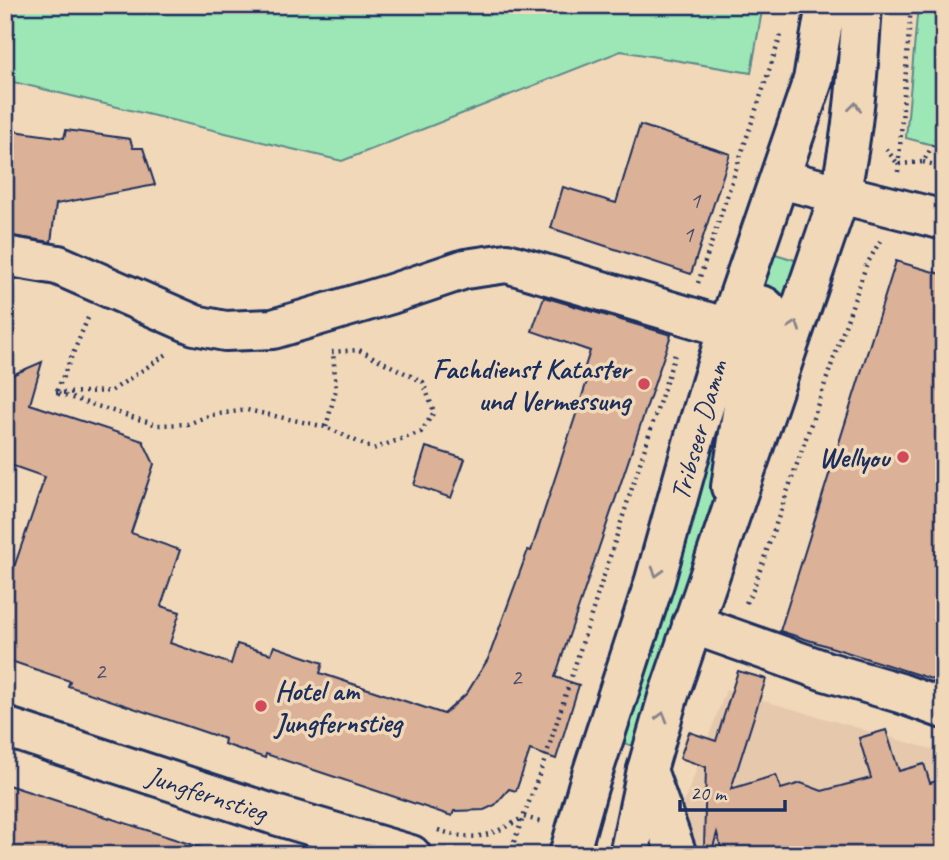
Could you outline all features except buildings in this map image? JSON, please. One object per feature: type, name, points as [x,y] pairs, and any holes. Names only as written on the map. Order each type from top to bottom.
[{"type":"main road","name":"Tribseer Damm","points":[[569,855],[592,774],[655,580],[728,328],[813,80],[826,5]]},
{"type":"main road","name":"Tribseer Damm","points":[[629,855],[668,697],[840,194],[856,100],[862,5]]},
{"type":"main road","points":[[780,179],[944,220]]},
{"type":"main road","points":[[5,257],[58,265],[195,325],[225,331],[273,329],[466,269],[507,263],[728,328],[747,308],[759,304],[769,310],[765,332],[745,393],[735,449],[727,524]]},
{"type":"main road","points":[[692,624],[944,709]]},
{"type":"main road","name":"Jungfernstieg","points":[[5,727],[272,814],[411,855]]},
{"type":"main road","points":[[648,770],[677,855]]},
{"type":"path","points":[[728,637],[753,590],[866,267],[882,238],[891,207],[899,164],[911,5]]},
{"type":"path","points":[[509,855],[544,762],[781,33]]},
{"type":"path","points":[[923,162],[944,126]]},
{"type":"path","points":[[899,164],[923,162],[944,167]]},
{"type":"path","points":[[56,393],[102,285]]},
{"type":"path","points":[[56,393],[157,425],[188,424],[211,415],[247,410],[326,426],[373,449],[421,432],[434,412],[423,382],[359,350],[319,351]]},
{"type":"path","points":[[56,393],[111,391],[171,351]]},
{"type":"path","points":[[326,426],[336,389],[333,352]]},
{"type":"shaded area","points":[[726,690],[938,751],[944,750],[944,855],[670,855],[674,829]]},
{"type":"green space","points":[[5,5],[763,5],[751,73],[621,51],[342,161],[5,80]]},
{"type":"green space","points":[[918,5],[944,5],[944,148],[906,138]]},
{"type":"green space","points":[[772,253],[798,261],[783,300],[765,291],[762,285]]},
{"type":"green space","points":[[726,391],[716,490],[633,746],[624,743],[632,712],[692,528]]},
{"type":"place","name":"Fachdienst Kataster und Vermessung","points":[[644,384]]},
{"type":"place","name":"Wellyou","points":[[903,457]]},
{"type":"place","name":"Hotel am Jungfernstieg","points":[[261,706]]}]
